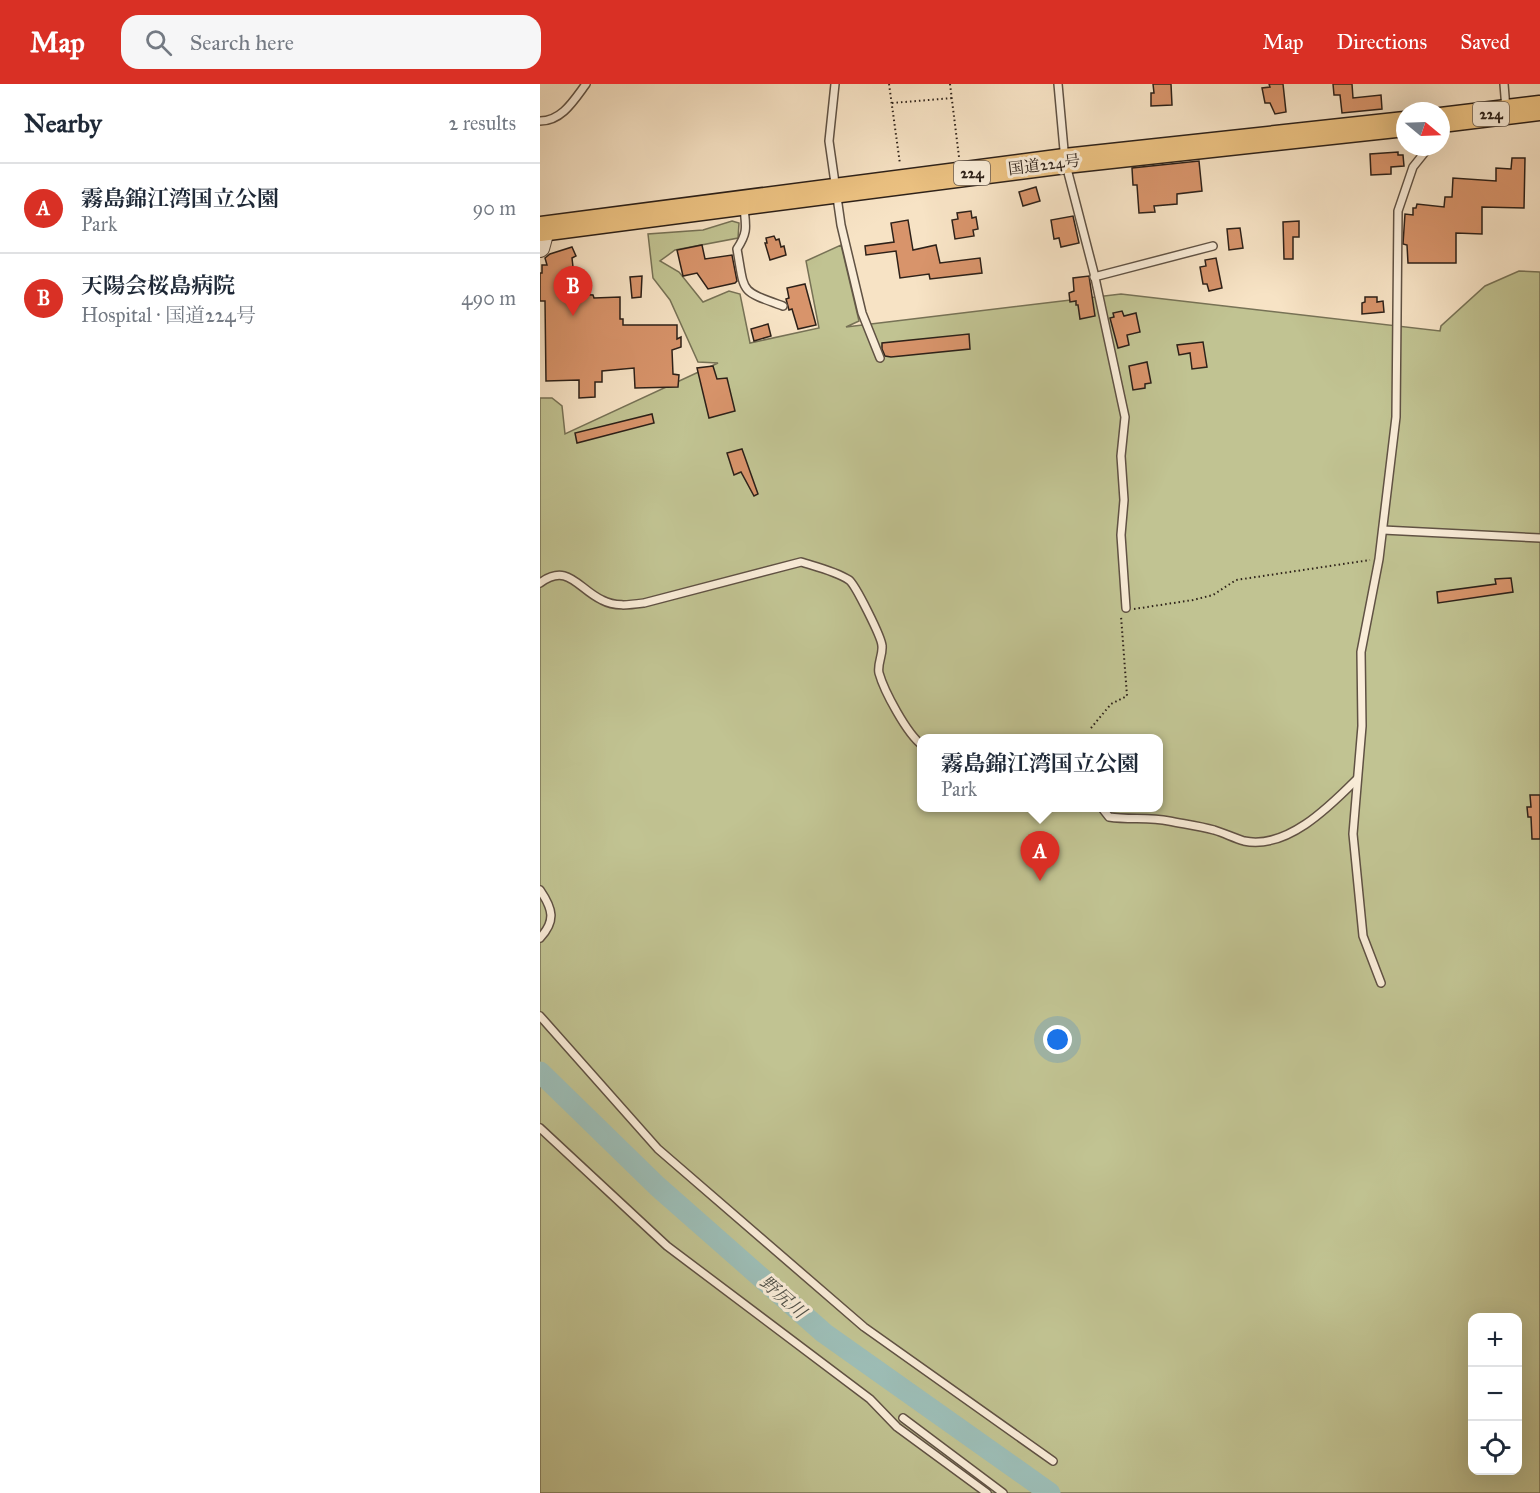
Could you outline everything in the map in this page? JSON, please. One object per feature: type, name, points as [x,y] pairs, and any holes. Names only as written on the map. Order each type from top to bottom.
[{"type":"highway","name":"224","points":[[1450,121],[1540,108]]},
{"type":"highway","name":"国道224号","points":[[544,228],[1065,161],[1396,125]]},
{"type":"street","points":[[540,250],[544,228]]},
{"type":"lane","points":[[540,121],[549,121],[566,110],[586,84]]},
{"type":"lane","points":[[835,84],[830,141],[841,225],[862,313],[880,358]]},
{"type":"lane","points":[[1058,84],[1065,161],[1125,417],[1121,456],[1124,500],[1120,535],[1125,608]]},
{"type":"lane","points":[[1504,84],[1506,112]]},
{"type":"lane","points":[[1381,983],[1364,936],[1353,834],[1362,726],[1361,652],[1379,559],[1396,417],[1398,211],[1413,167],[1422,156]]},
{"type":"lane","points":[[743,202],[747,230],[737,249],[743,286],[754,296],[783,306]]},
{"type":"lane","points":[[1094,277],[1214,246]]},
{"type":"lane","points":[[1383,530],[1540,538]]},
{"type":"lane","points":[[540,583],[549,576],[560,574],[570,578],[603,601],[620,606],[644,603],[801,562],[822,568],[851,581],[860,593],[865,609],[879,633],[882,645],[879,672],[898,716],[917,740]]},
{"type":"lane","points":[[1106,812],[1109,817],[1167,820],[1215,831],[1245,841],[1263,841],[1294,832],[1316,818],[1357,779]]},
{"type":"lane","points":[[540,890],[552,913],[550,928],[540,938]]},
{"type":"lane","points":[[540,1016],[658,1149],[864,1327],[1053,1461]]},
{"type":"lane","points":[[540,1128],[667,1246],[870,1399],[897,1427],[987,1493]]},
{"type":"lane","points":[[903,1418],[1003,1493]]},
{"type":"path","points":[[889,84],[902,182]]},
{"type":"path","points":[[950,84],[960,175]]},
{"type":"path","points":[[892,104],[952,98]]},
{"type":"path","points":[[1091,728],[1112,704],[1127,696],[1120,618],[1125,608],[1137,609],[1193,600],[1213,595],[1236,580],[1246,578],[1379,559]]},
{"type":"green space","points":[[732,221],[739,223],[738,238],[675,250],[660,261],[679,272],[703,302],[729,291],[740,294],[750,343],[819,328],[806,261],[841,245],[859,321],[846,327],[1121,294],[1440,331],[1441,326],[1485,286],[1519,271],[1540,272],[1540,1493],[540,1493],[540,398],[552,398],[562,406],[565,434],[718,363],[698,362],[670,300],[653,278],[648,234],[703,230]]},
{"type":"building","points":[[1153,84],[1171,84],[1172,105],[1151,106],[1151,93],[1154,93]]},
{"type":"building","points":[[1269,84],[1283,84],[1286,112],[1275,114],[1270,103],[1265,103],[1262,88],[1270,87]]},
{"type":"building","points":[[1333,84],[1352,84],[1353,98],[1381,95],[1382,109],[1342,113],[1340,95],[1334,95]]},
{"type":"building","points":[[1396,152],[1396,156],[1403,156],[1404,166],[1391,167],[1391,174],[1371,175],[1370,154]]},
{"type":"building","points":[[1512,158],[1525,158],[1524,208],[1482,207],[1482,234],[1456,233],[1456,263],[1408,263],[1407,245],[1403,244],[1405,214],[1413,215],[1413,208],[1416,208],[1417,204],[1444,207],[1445,197],[1452,197],[1453,178],[1496,181],[1496,168],[1511,169]]},
{"type":"building","points":[[1199,161],[1202,191],[1177,194],[1177,204],[1154,206],[1155,212],[1139,213],[1137,185],[1133,185],[1132,168]]},
{"type":"building","points":[[1036,187],[1040,201],[1023,206],[1019,192]]},
{"type":"building","points":[[971,211],[972,218],[976,217],[978,229],[973,230],[974,236],[955,239],[952,220],[958,219],[957,213]]},
{"type":"building","points":[[1073,216],[1079,243],[1061,247],[1059,238],[1054,239],[1051,220]]},
{"type":"building","points":[[908,220],[913,250],[936,245],[940,263],[980,258],[982,273],[930,279],[929,274],[900,278],[896,251],[866,255],[865,246],[894,242],[891,223]]},
{"type":"building","points":[[1299,221],[1299,237],[1293,237],[1293,259],[1284,259],[1283,222]]},
{"type":"building","points":[[1240,228],[1243,248],[1229,250],[1227,229]]},
{"type":"building","points":[[774,236],[776,240],[779,239],[781,247],[784,246],[786,255],[770,260],[765,243],[767,243],[766,238]]},
{"type":"building","points":[[702,245],[705,259],[732,255],[737,281],[735,283],[708,289],[697,273],[683,276],[677,250]]},
{"type":"building","points":[[572,247],[576,256],[572,258],[576,294],[593,295],[594,298],[620,297],[620,319],[623,319],[623,325],[677,325],[677,339],[681,337],[681,347],[672,350],[673,374],[679,375],[678,387],[635,388],[634,368],[602,371],[602,382],[595,382],[595,397],[579,398],[579,380],[546,381],[545,301],[540,301],[540,273],[542,273],[542,265],[547,265],[545,258],[550,254]]},
{"type":"building","points":[[1216,258],[1222,288],[1209,291],[1207,284],[1203,284],[1200,267],[1206,266],[1205,260]]},
{"type":"building","points":[[642,276],[641,297],[632,298],[630,277]]},
{"type":"building","points":[[1089,276],[1095,316],[1080,319],[1078,305],[1076,301],[1070,302],[1069,293],[1074,291],[1073,278]]},
{"type":"building","points":[[805,284],[816,325],[798,329],[792,309],[789,310],[786,299],[789,298],[787,288]]},
{"type":"building","points":[[1365,297],[1377,297],[1377,302],[1383,301],[1384,312],[1362,314],[1362,303],[1365,302]]},
{"type":"building","points":[[1122,311],[1124,316],[1136,313],[1140,332],[1127,335],[1129,345],[1118,348],[1110,318],[1114,317],[1113,313]]},
{"type":"building","points":[[768,324],[771,336],[754,341],[751,329]]},
{"type":"building","points":[[969,334],[970,349],[891,357],[885,356],[882,349],[882,343]]},
{"type":"building","points":[[1203,342],[1207,367],[1192,369],[1190,353],[1179,355],[1177,345]]},
{"type":"building","points":[[1147,362],[1151,383],[1145,384],[1145,388],[1133,390],[1129,366]]},
{"type":"building","points":[[713,366],[717,379],[727,378],[735,411],[709,418],[697,368]]},
{"type":"building","points":[[652,414],[654,423],[577,443],[575,433]]},
{"type":"building","points":[[742,449],[758,494],[754,496],[741,472],[734,475],[727,453]]},
{"type":"building","points":[[1511,578],[1513,592],[1438,603],[1437,592],[1496,584],[1495,579]]},
{"type":"building","points":[[1530,795],[1540,795],[1540,839],[1532,839],[1531,817],[1528,817],[1527,807],[1531,807]]},
{"type":"waterway","name":"野尻川","points":[[540,1072],[657,1186],[824,1333],[1050,1493]]},
{"type":"place","name":"天陽会桜島病院","points":[[573,316]]},
{"type":"place","name":"霧島錦江湾国立公園","points":[[1040,881]]}]
